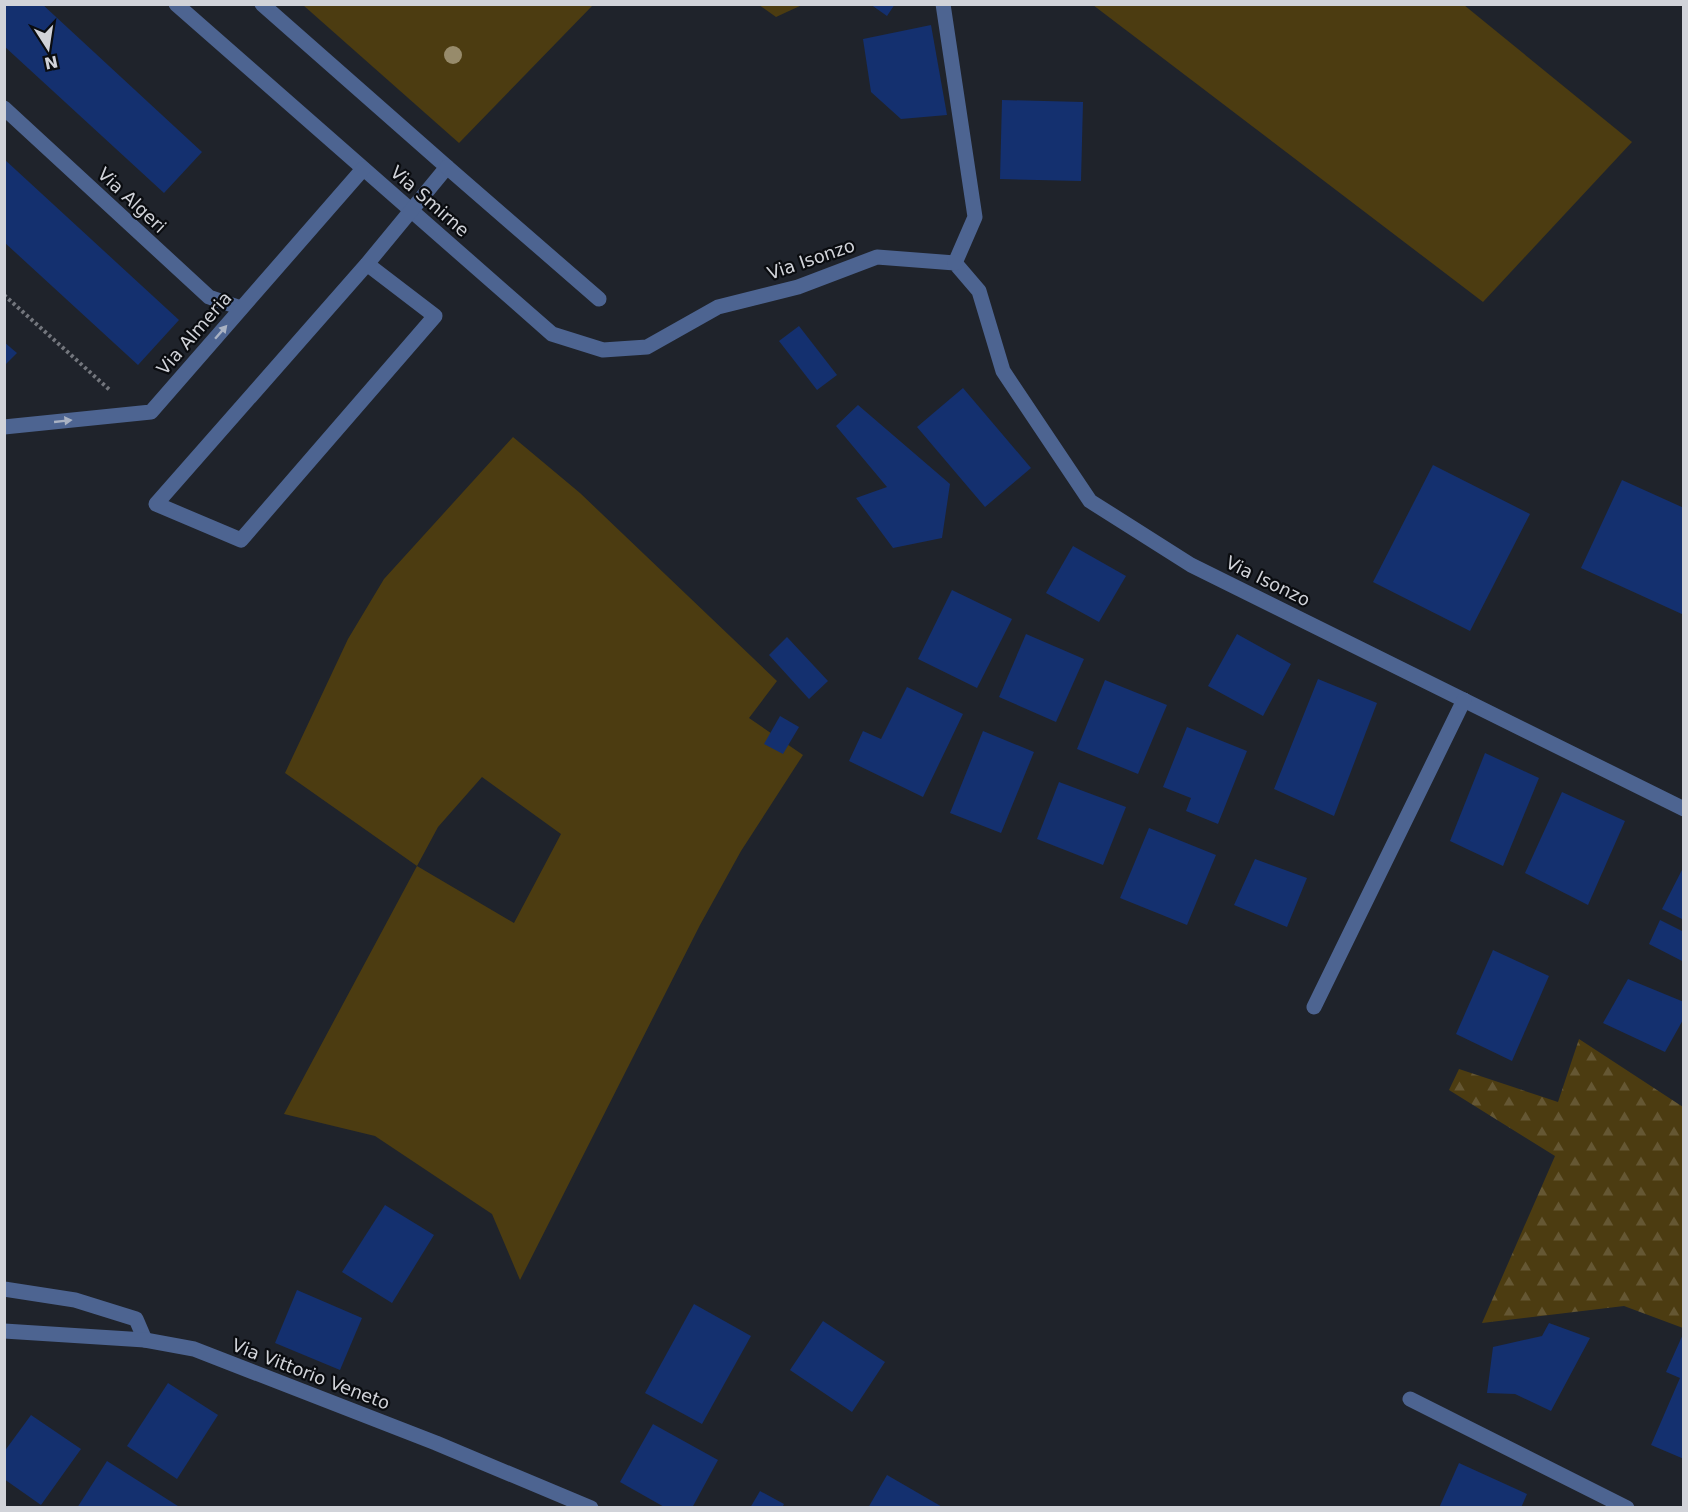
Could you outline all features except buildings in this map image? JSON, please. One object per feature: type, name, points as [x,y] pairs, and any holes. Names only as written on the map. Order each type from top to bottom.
[{"type":"street","name":"Via Smirne","points":[[176,4],[552,334],[603,350],[647,347],[686,325]]},
{"type":"street","points":[[262,4],[599,299]]},
{"type":"street","points":[[943,4],[975,217],[955,263]]},
{"type":"street","name":"Via Algeri","points":[[4,108],[209,297],[241,308]]},
{"type":"street","points":[[367,264],[435,316],[241,540],[156,504],[367,264],[447,167]]},
{"type":"street","name":"Via Almeria","points":[[144,413],[151,412],[363,169]]},
{"type":"street","name":"Via Isonzo","points":[[686,325],[718,307],[798,287],[877,256],[955,263],[979,291],[1003,371],[1090,501],[1191,565],[1683,809]]},
{"type":"street","points":[[4,427],[144,413]]},
{"type":"street","points":[[1314,1006],[1464,700]]},
{"type":"street","points":[[4,1289],[75,1300],[136,1319],[145,1340]]},
{"type":"street","name":"Via Vittorio Veneto","points":[[4,1331],[145,1340],[194,1349],[436,1443],[591,1508]]},
{"type":"street","points":[[1410,1399],[1627,1508]]},
{"type":"path","points":[[4,295],[112,392],[144,413]]},
{"type":"green space","points":[[303,5],[593,5],[459,143]]},
{"type":"green space","points":[[759,5],[802,5],[776,17]]},
{"type":"green space","points":[[1093,5],[1464,5],[1632,142],[1483,302]]},
{"type":"green space","points":[[513,437],[580,493],[777,681],[749,718],[803,755],[741,851],[700,925],[520,1280],[492,1214],[375,1136],[284,1114],[417,866],[285,773],[348,639],[384,579]],"holes":[[[482,777],[561,834],[514,923],[417,866],[438,827]]]},
{"type":"green space","points":[[1579,1039],[1683,1107],[1683,1328],[1624,1306],[1482,1323],[1555,1156],[1449,1090],[1459,1069],[1558,1102]]}]
